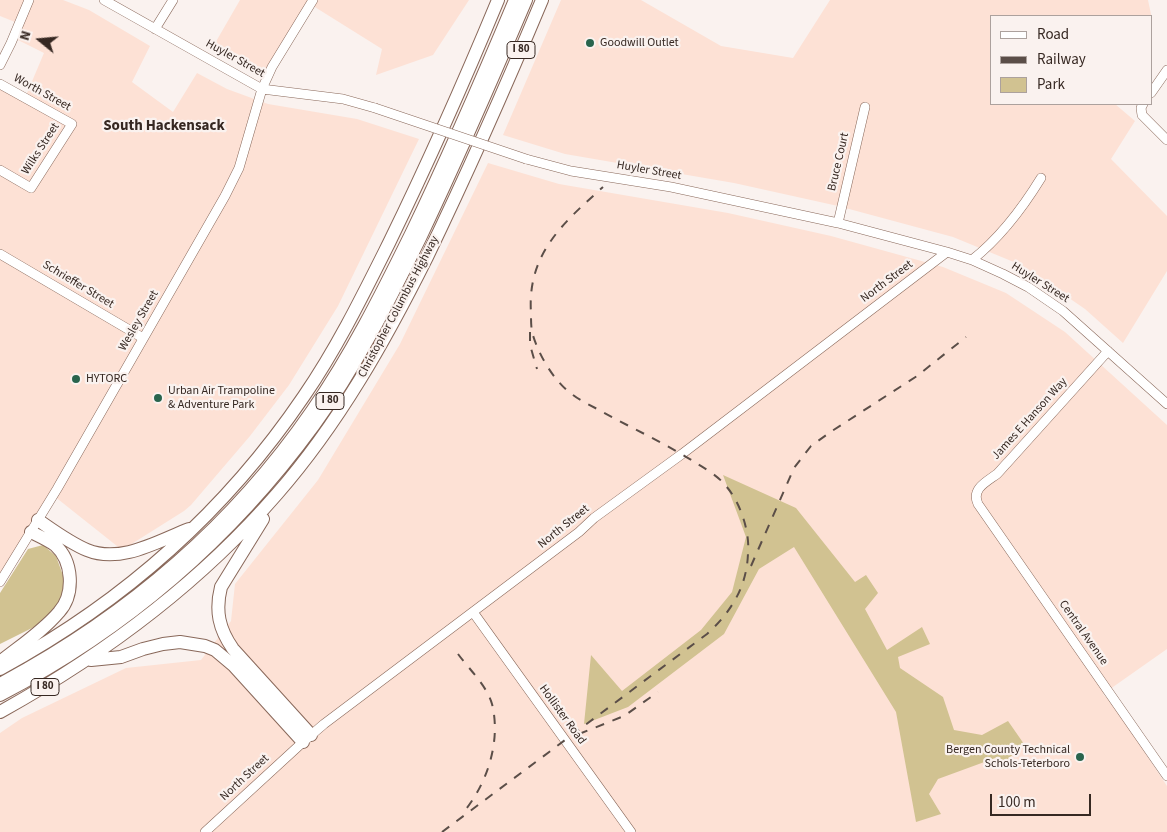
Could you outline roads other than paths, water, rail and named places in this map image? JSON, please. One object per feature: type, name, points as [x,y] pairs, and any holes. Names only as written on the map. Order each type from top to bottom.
[{"type":"highway","name":"I 80","points":[[0,669],[60,634],[158,561],[196,526],[239,480],[276,436],[335,347],[366,290],[445,124],[498,0]]},
{"type":"highway","name":"Christopher Columbus Highway","points":[[0,684],[85,634],[125,606],[163,575],[235,507],[298,431],[339,370],[379,298],[443,164],[515,0]]},
{"type":"highway","name":"Christopher Columbus Highway","points":[[0,695],[83,647],[124,618],[169,582],[236,520],[300,444],[342,383],[391,296],[465,142],[526,0]]},
{"type":"highway","name":"Christopher Columbus Highway","points":[[0,712],[88,660],[130,631],[200,573],[249,526],[321,439],[346,402],[392,324],[463,182],[542,0]]},
{"type":"highway","points":[[286,483],[227,575],[220,593],[218,614],[226,638],[233,649],[307,738]]},
{"type":"highway","points":[[38,520],[77,546],[88,551],[112,555],[139,550],[196,526]]},
{"type":"highway","points":[[0,662],[46,625],[60,611],[66,601],[69,590],[68,565],[62,554],[55,546],[31,532]]},
{"type":"highway","points":[[88,660],[121,658],[142,649],[180,642],[205,646],[215,650],[234,666],[307,738]]},
{"type":"street","points":[[0,65],[12,43],[29,0]]},
{"type":"street","name":"Huyler Street","points":[[104,0],[262,89],[343,99],[526,159],[571,171],[671,187],[838,223],[972,260],[1003,274],[1063,311],[1167,404]]},
{"type":"street","points":[[155,29],[173,0]]},
{"type":"street","name":"Wesley Street","points":[[0,582],[38,520],[233,181],[262,89],[276,61],[313,0]]},
{"type":"street","points":[[1152,92],[1167,70]]},
{"type":"street","name":"Worth Street","points":[[0,84],[72,124]]},
{"type":"street","points":[[1143,105],[1142,115],[1167,140]]},
{"type":"street","name":"Bruce Court","points":[[838,223],[865,107]]},
{"type":"street","name":"Wilks Street","points":[[0,170],[31,188],[72,124]]},
{"type":"street","points":[[972,260],[998,238],[1041,178]]},
{"type":"street","name":"North Street","points":[[205,832],[307,738],[579,532],[594,518],[682,454],[947,252]]},
{"type":"street","name":"Schrieffer Street","points":[[0,254],[143,338]]},
{"type":"street","name":"James E Hanson Way","points":[[978,504],[975,496],[982,484],[998,473],[1108,351]]},
{"type":"street","name":"Central Avenue","points":[[978,504],[1167,776]]},
{"type":"street","name":"Hollister Road","points":[[473,612],[631,832]]},
{"type":"railway","points":[[442,832],[707,634],[730,608],[745,577],[748,544],[746,526],[736,500],[723,482],[712,473],[660,442],[573,395],[553,375],[543,358],[532,332],[531,292],[541,257],[550,241],[562,227],[603,187]]},
{"type":"railway","points":[[530,332],[530,345],[537,369]]},
{"type":"railway","points":[[751,566],[794,468],[811,446],[917,376],[966,337]]},
{"type":"railway","points":[[458,654],[490,697],[495,732],[494,746],[486,773],[481,786],[466,809]]},
{"type":"railway","points":[[579,734],[624,716],[658,692]]},
{"type":"place","name":"Goodwill Outlet","points":[[590,43]]},
{"type":"place","name":"HYTORC","points":[[76,379]]},
{"type":"place","name":"Urban Air Trampoline & Adventure Park","points":[[158,398]]},
{"type":"place","name":"Bergen County Technical Schols-Teterboro","points":[[1080,757]]},
{"type":"district","name":"South Hackensack","points":[[164,127]]}]
